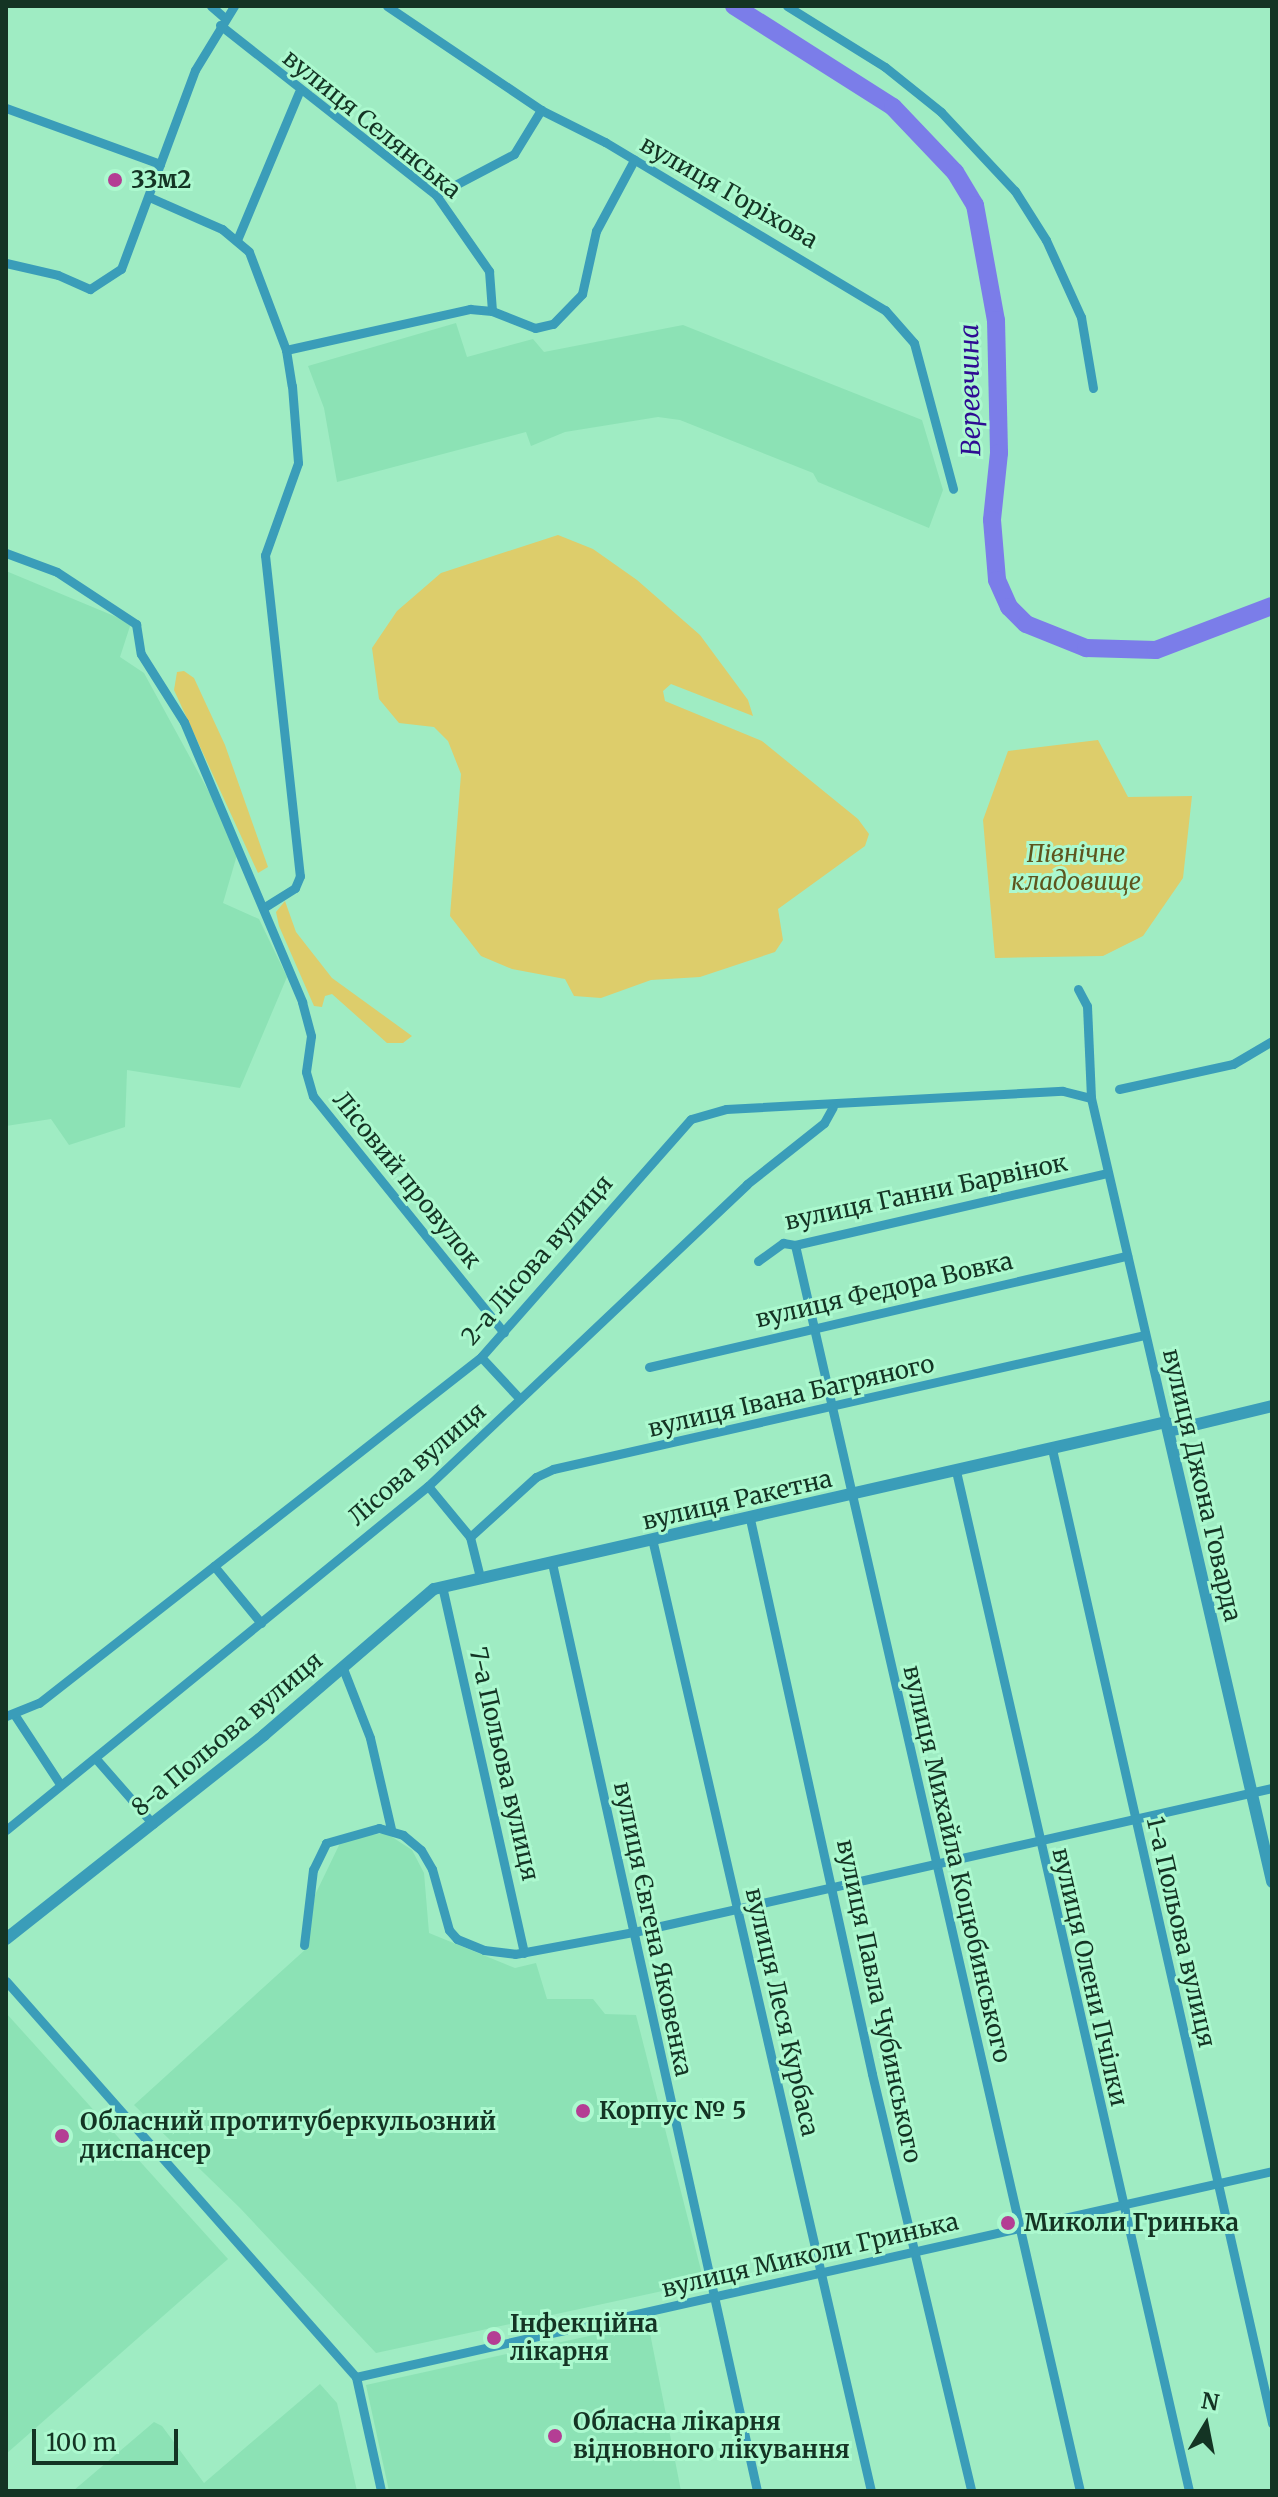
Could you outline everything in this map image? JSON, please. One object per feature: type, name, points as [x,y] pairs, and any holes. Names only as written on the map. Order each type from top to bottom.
[{"type":"street","name":"вулиця Селянська","points":[[211,6],[299,92],[436,195],[489,271],[492,311]]},
{"type":"street","points":[[6,263],[58,275],[90,289],[100,286],[121,269],[195,70],[234,6]]},
{"type":"street","name":"вулиця Горіхова","points":[[387,6],[541,110],[803,257],[905,329],[914,343],[953,489]]},
{"type":"street","points":[[787,6],[885,67],[941,112],[1015,191],[1046,240],[1081,317],[1093,388]]},
{"type":"street","points":[[237,240],[299,92]]},
{"type":"street","points":[[6,108],[160,164]]},
{"type":"street","points":[[436,195],[514,154],[541,110]]},
{"type":"street","points":[[286,350],[470,309],[492,311],[541,328],[569,310],[584,287],[596,231],[634,160]]},
{"type":"street","points":[[149,197],[237,240],[259,268],[286,350],[298,463],[265,555],[300,876],[295,888],[264,907]]},
{"type":"street","name":"Лісовий провулок","points":[[6,553],[57,572],[136,624],[141,654],[184,722],[264,907],[307,1017],[311,1047],[306,1072],[313,1096],[504,1333]]},
{"type":"street","name":"вулиця Джона Говарда","points":[[1078,989],[1087,1006],[1091,1098],[1272,1882]]},
{"type":"street","points":[[1119,1089],[1233,1064],[1272,1041]]},
{"type":"street","name":"2-а Лісова вулиця","points":[[10,1715],[39,1703],[481,1357],[691,1119],[726,1109],[833,1107],[1063,1091],[1091,1098]]},
{"type":"street","name":"Лісова вулиця","points":[[6,1830],[60,1784],[97,1760],[428,1486],[747,1184],[824,1123],[833,1107]]},
{"type":"street","name":"вулиця Ганни Барвінок","points":[[758,1261],[780,1244],[795,1245],[1108,1173]]},
{"type":"street","name":"вулиця Михайла Коцюбинського","points":[[795,1245],[1080,2491]]},
{"type":"street","name":"вулиця Федора Вовка","points":[[649,1367],[814,1326],[1127,1256]]},
{"type":"street","name":"вулиця Івана Багряного","points":[[470,1537],[543,1473],[833,1409],[1144,1335]]},
{"type":"street","points":[[481,1357],[520,1399]]},
{"type":"street","name":"вулиця Ракетна","points":[[342,1666],[442,1586],[653,1543],[1052,1449],[1272,1406]]},
{"type":"street","name":"1-а Польова вулиця","points":[[1052,1449],[1272,2423]]},
{"type":"street","name":"вулиця Олени Пчілки","points":[[956,1471],[1189,2491]]},
{"type":"street","points":[[428,1486],[470,1537],[480,1577]]},
{"type":"street","name":"вулиця Павла Чубинського","points":[[750,1519],[971,2491]]},
{"type":"street","name":"вулиця Леся Курбаса","points":[[653,1543],[871,2491]]},
{"type":"street","name":"вулиця Євгена Яковенка","points":[[552,1563],[757,2491]]},
{"type":"street","points":[[214,1566],[261,1623]]},
{"type":"street","name":"7-а Польова вулиця","points":[[442,1586],[524,1953]]},
{"type":"street","name":"8-а Польова вулиця","points":[[6,1939],[153,1824],[342,1666],[370,1738],[391,1829]]},
{"type":"street","points":[[10,1715],[60,1784]]},
{"type":"street","points":[[97,1760],[153,1824]]},
{"type":"street","points":[[304,1945],[313,1870],[326,1843],[343,1834],[391,1829],[427,1860],[449,1930],[457,1939],[484,1950],[524,1953],[634,1932],[1272,1788]]},
{"type":"street","points":[[6,1981],[356,2377],[381,2491]]},
{"type":"street","name":"вулиця Миколи Гринька","points":[[356,2377],[1272,2171]]},
{"type":"shaded area","points":[[456,323],[467,357],[533,339],[544,352],[683,325],[922,420],[943,490],[929,528],[818,482],[813,473],[680,420],[658,417],[565,432],[531,446],[526,432],[337,482],[324,408],[308,366]]},
{"type":"shaded area","points":[[6,571],[131,623],[120,657],[144,673],[222,816],[237,855],[223,903],[259,919],[287,977],[240,1088],[127,1070],[125,1127],[69,1145],[51,1119],[6,1126]]},
{"type":"shaded area","points":[[386,1833],[412,1850],[424,1873],[429,1933],[515,1968],[536,1963],[547,1999],[593,1999],[605,2014],[636,2015],[704,2282],[376,2353],[240,2208],[134,2105],[307,1948],[315,1895],[342,1839]]},
{"type":"shaded area","name":"Обласний протитуберкульозний диспансер","points":[[6,2013],[228,2259],[6,2454]]},
{"type":"shaded area","name":"Обласна лікарня відновного лікування","points":[[648,2323],[681,2491],[389,2491],[366,2385]]},
{"type":"shaded area","points":[[320,2384],[337,2403],[357,2491],[73,2491],[154,2422],[162,2426],[204,2483]]},
{"type":"green space","points":[[558,535],[593,549],[637,580],[700,635],[748,700],[753,716],[671,684],[663,691],[665,701],[762,741],[858,819],[869,834],[865,846],[778,909],[783,940],[775,952],[700,977],[651,980],[601,998],[574,996],[565,979],[512,969],[481,956],[450,916],[461,774],[448,741],[434,727],[399,723],[379,699],[372,648],[397,611],[441,573]]},
{"type":"green space","points":[[184,671],[194,678],[225,745],[268,867],[258,873],[174,690],[177,672]]},
{"type":"green space","name":"Північне кладовище","points":[[1098,740],[1128,797],[1192,796],[1183,878],[1143,936],[1103,956],[995,958],[983,820],[1008,751]]},
{"type":"green space","points":[[285,901],[296,932],[332,978],[412,1036],[403,1043],[387,1043],[332,994],[325,996],[322,1007],[314,1006],[279,926],[276,912]]},
{"type":"waterway","name":"Веревчина","points":[[734,6],[893,107],[955,172],[975,205],[996,320],[999,453],[992,520],[997,580],[1009,607],[1026,624],[1086,648],[1156,650],[1272,606]]},
{"type":"place","name":"33м2","points":[[115,180]]},
{"type":"place","name":"Корпус № 5","points":[[583,2111]]},
{"type":"place","name":"Обласний протитуберкульозний диспансер","points":[[62,2136]]},
{"type":"place","name":"Миколи Гринька","points":[[1008,2223]]},
{"type":"place","name":"Інфекційна лікарня","points":[[494,2338]]},
{"type":"place","name":"Обласна лікарня відновного лікування","points":[[555,2436]]}]
